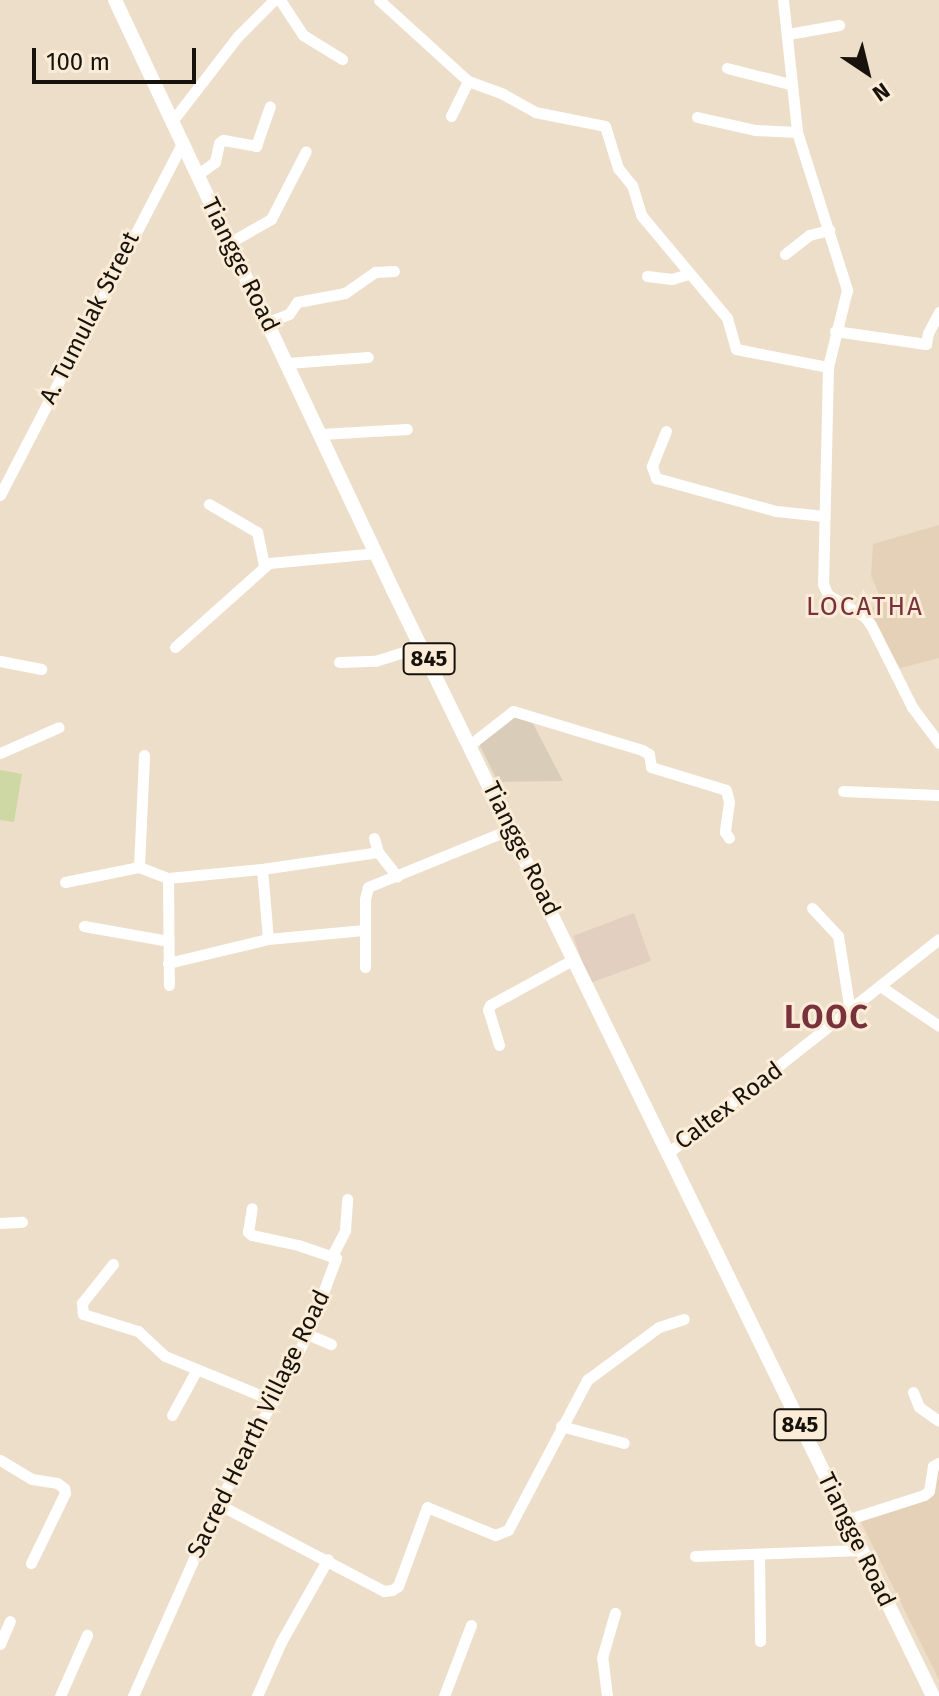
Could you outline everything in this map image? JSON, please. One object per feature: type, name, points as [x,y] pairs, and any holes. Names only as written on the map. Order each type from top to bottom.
[{"type":"main road","name":"Tiangge Road","points":[[115,0],[376,553],[933,1696]]},
{"type":"street","points":[[173,120],[238,36],[277,0],[303,35],[342,59]]},
{"type":"street","points":[[379,0],[468,81],[503,94],[535,112],[605,126],[618,168],[632,185],[641,215],[727,318],[736,349],[828,367]]},
{"type":"street","points":[[783,0],[797,132],[847,290],[828,367],[825,589],[828,595],[864,616],[871,625],[912,707],[939,743]]},
{"type":"street","points":[[788,34],[839,25]]},
{"type":"street","points":[[727,68],[790,84]]},
{"type":"street","points":[[451,116],[468,81]]},
{"type":"street","points":[[197,175],[215,162],[219,143],[223,140],[256,146],[270,106]]},
{"type":"street","points":[[697,117],[755,130],[797,132]]},
{"type":"street","name":"A. Tumulak Street","points":[[0,495],[3,481],[183,142]]},
{"type":"street","points":[[229,243],[271,219],[306,151]]},
{"type":"street","points":[[785,254],[809,235],[829,230]]},
{"type":"street","points":[[268,322],[289,314],[297,302],[345,293],[375,272],[394,271]]},
{"type":"street","points":[[647,276],[672,279],[688,274]]},
{"type":"street","points":[[835,331],[926,344],[939,312]]},
{"type":"street","points":[[287,363],[368,357]]},
{"type":"street","points":[[321,434],[407,429]]},
{"type":"street","points":[[666,431],[652,466],[656,478],[776,511],[824,516]]},
{"type":"street","points":[[209,504],[257,532],[264,566]]},
{"type":"street","points":[[175,647],[264,566],[376,553]]},
{"type":"street","points":[[339,662],[375,661],[423,646]]},
{"type":"street","points":[[0,661],[41,669]]},
{"type":"street","points":[[471,744],[513,711],[642,750],[649,754],[651,767],[726,790],[729,802],[725,832],[729,838]]},
{"type":"street","points":[[0,753],[59,727]]},
{"type":"street","points":[[139,867],[144,755]]},
{"type":"street","points":[[843,791],[939,795]]},
{"type":"street","points":[[365,967],[366,890],[511,829]]},
{"type":"street","points":[[374,838],[378,852],[397,876]]},
{"type":"street","points":[[65,882],[139,867],[168,878],[262,869],[378,852]]},
{"type":"street","points":[[262,869],[268,939]]},
{"type":"street","points":[[168,878],[169,985]]},
{"type":"street","points":[[812,908],[838,936],[850,1011]]},
{"type":"street","points":[[84,926],[168,941]]},
{"type":"street","points":[[168,963],[268,939],[364,930]]},
{"type":"street","name":"Caltex Road","points":[[668,1153],[939,939]]},
{"type":"street","points":[[499,1045],[488,1010],[490,1005],[574,959]]},
{"type":"street","points":[[880,986],[939,1026]]},
{"type":"street","points":[[333,1254],[345,1230],[347,1199]]},
{"type":"street","name":"Sacred Hearth Village Road","points":[[133,1696],[218,1504],[307,1334],[334,1264],[333,1254],[252,1235],[248,1232],[252,1208]]},
{"type":"street","points":[[0,1223],[22,1222]]},
{"type":"street","points":[[113,1264],[82,1303],[83,1314],[138,1331],[165,1356],[274,1401]]},
{"type":"street","points":[[218,1504],[384,1591],[392,1590],[398,1586],[427,1507],[495,1535],[508,1530],[579,1391],[598,1370],[659,1327],[684,1319]]},
{"type":"street","points":[[307,1334],[331,1344]]},
{"type":"street","points":[[172,1415],[197,1369]]},
{"type":"street","points":[[913,1392],[919,1407],[939,1421]]},
{"type":"street","points":[[561,1426],[624,1443]]},
{"type":"street","points":[[0,1460],[32,1479],[57,1483],[64,1488],[65,1493],[31,1563]]},
{"type":"street","points":[[846,1520],[924,1495],[929,1491],[933,1466],[939,1463]]},
{"type":"street","points":[[695,1556],[861,1550]]},
{"type":"street","points":[[759,1554],[760,1641]]},
{"type":"street","points":[[257,1696],[281,1642],[328,1559]]},
{"type":"street","points":[[607,1696],[602,1652],[615,1613]]},
{"type":"street","points":[[0,1644],[10,1621]]},
{"type":"street","points":[[444,1696],[471,1625]]},
{"type":"street","points":[[60,1696],[87,1635]]},
{"type":"shaded area","points":[[939,525],[939,658],[900,668],[869,616],[879,594],[871,576],[873,544]]},
{"type":"shaded area","points":[[513,713],[530,718],[563,781],[498,782],[478,742]]},
{"type":"shaded area","points":[[634,913],[651,961],[590,983],[573,936]]},
{"type":"shaded area","points":[[939,1464],[939,1680],[860,1520],[920,1500]]},
{"type":"green space","points":[[0,770],[22,774],[14,822],[0,820]]},
{"type":"district","name":"LOCATHA","points":[[865,607]]},
{"type":"district","name":"LOOC","points":[[827,1017]]}]
